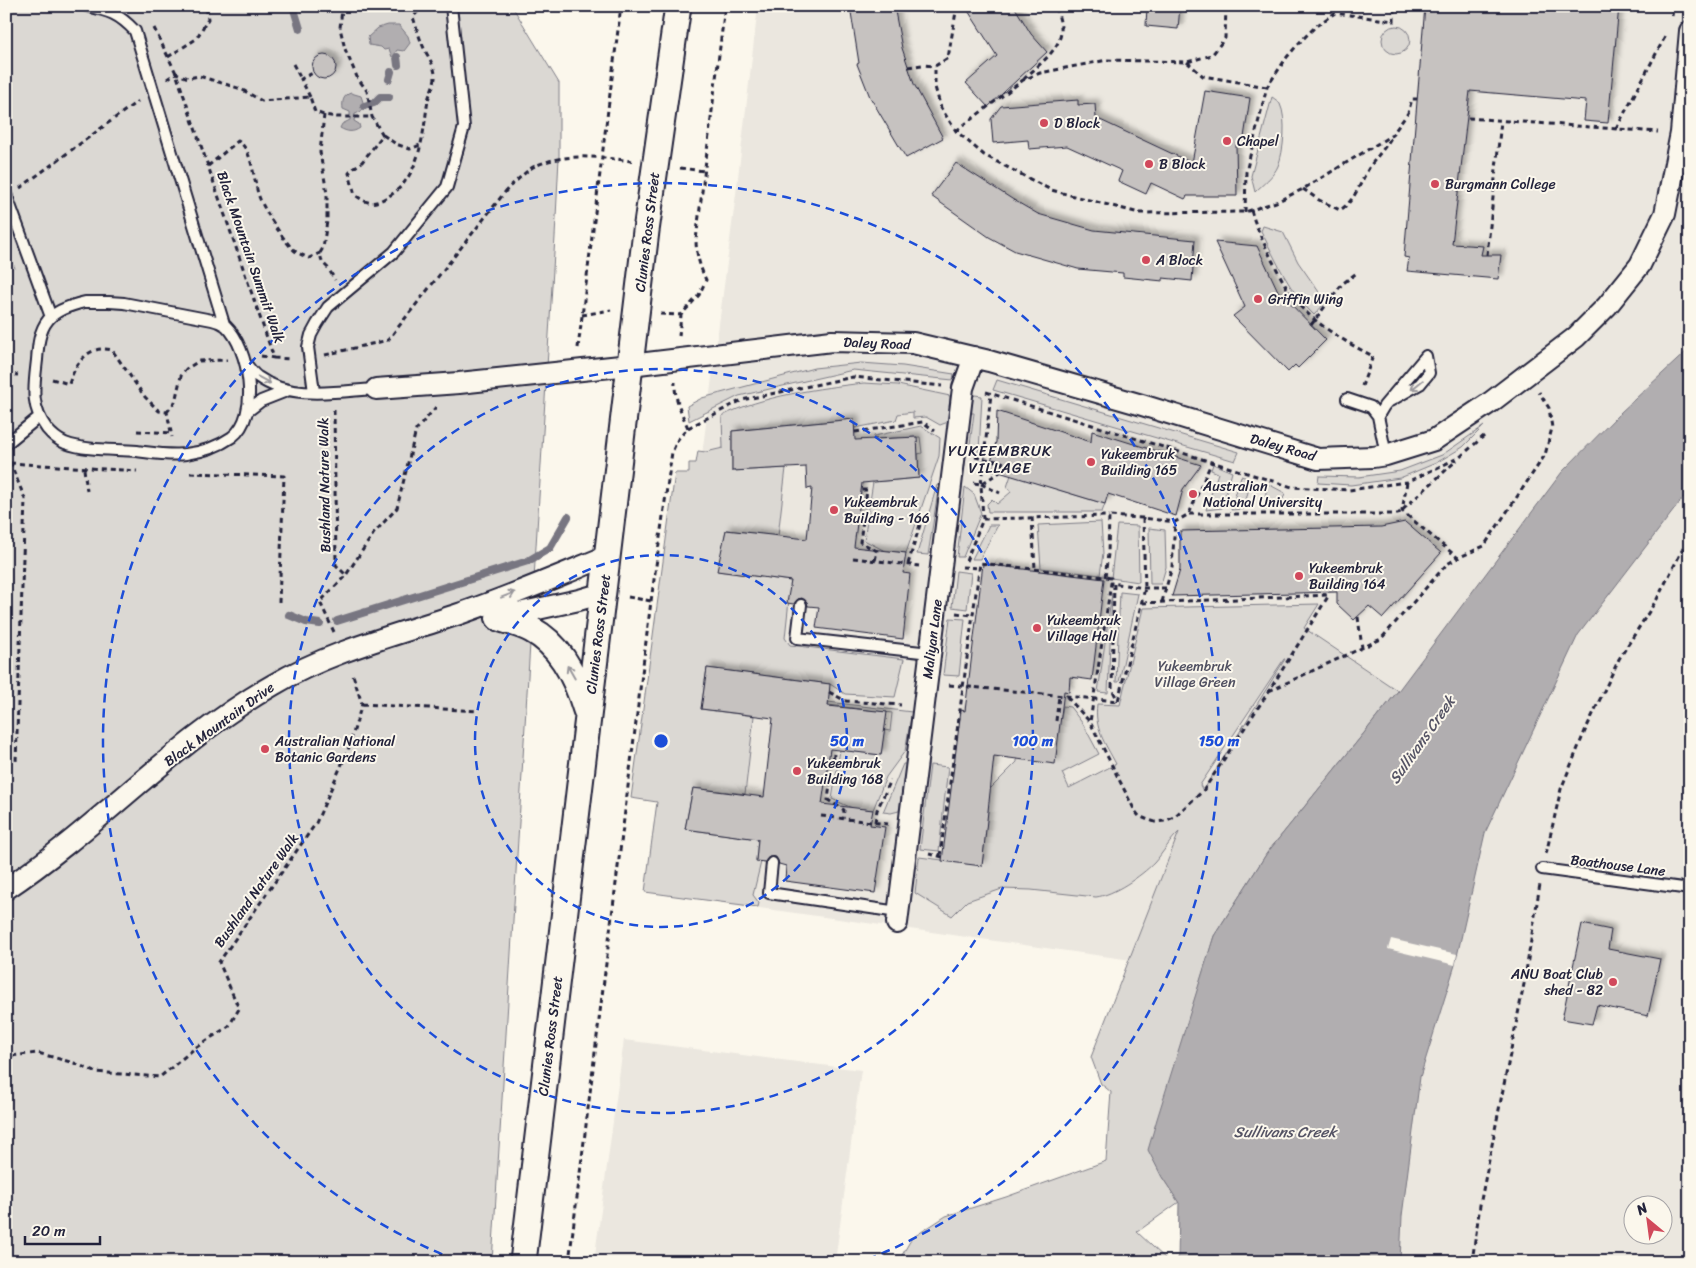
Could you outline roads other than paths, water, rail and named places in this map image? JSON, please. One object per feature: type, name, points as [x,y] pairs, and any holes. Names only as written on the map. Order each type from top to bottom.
[{"type":"street","name":"Clunies Ross Street","points":[[523,1262],[646,231],[678,6]]},
{"type":"street","name":"Daley Road","points":[[376,389],[460,383],[576,371],[832,341],[913,343],[974,357],[1142,405],[1318,459],[1386,456],[1434,440],[1491,402],[1576,337],[1608,306],[1640,265],[1665,214],[1681,134],[1690,31]]},
{"type":"street","name":"Maliyan Lane","points":[[897,918],[963,388],[974,357]]},
{"type":"street","name":"Black Mountain Drive","points":[[6,889],[35,870],[192,740],[237,707],[272,685],[304,668],[345,651],[462,613],[607,556]]},
{"type":"street","name":"Black Mountain Drive","points":[[462,613],[499,618],[603,593]]},
{"type":"street","points":[[499,618],[532,630],[548,642],[562,658],[579,686],[588,717]]},
{"type":"lane","points":[[86,6],[100,9],[122,18],[135,31],[224,324],[235,338],[244,361],[250,396],[248,411],[239,430],[233,436],[202,451],[175,455],[71,445],[50,433],[40,417],[34,402],[38,345],[42,330],[51,317],[72,305],[85,302],[109,302],[212,320],[224,324]]},
{"type":"lane","points":[[314,392],[308,347],[311,335],[328,307],[394,252],[447,187],[464,127],[451,6]]},
{"type":"lane","points":[[7,196],[51,317]]},
{"type":"lane","points":[[1378,416],[1387,403],[1408,376],[1426,356],[1429,373],[1420,384],[1387,403]]},
{"type":"lane","points":[[244,361],[257,377],[289,390],[314,392],[376,389]]},
{"type":"lane","points":[[248,411],[261,401],[289,390]]},
{"type":"lane","points":[[1352,401],[1370,407],[1378,416],[1386,456]]},
{"type":"lane","points":[[6,444],[40,417]]},
{"type":"lane","points":[[801,605],[797,638],[930,654]]},
{"type":"lane","points":[[772,864],[769,894],[897,918]]},
{"type":"lane","name":"Boathouse Lane","points":[[1542,869],[1690,889]]},
{"type":"water","points":[[388,25],[399,25],[408,36],[410,43],[404,51],[397,50],[395,53],[397,57],[392,57],[389,49],[384,50],[381,47],[369,45],[368,37],[378,28]]},
{"type":"water","points":[[351,93],[361,96],[365,108],[355,114],[354,121],[359,124],[360,128],[355,131],[340,128],[342,124],[350,120],[350,112],[343,109],[343,104],[345,97]]},
{"type":"water","name":"Sullivans Creek","points":[[1690,348],[1690,489],[1578,635],[1485,833],[1455,965],[1420,1077],[1402,1216],[1400,1262],[1178,1262],[1179,1203],[1162,1177],[1148,1150],[1214,936],[1267,853],[1398,691],[1562,472],[1621,412]]},
{"type":"waterway","points":[[293,6],[300,29]]},
{"type":"waterway","points":[[397,57],[398,65]]},
{"type":"waterway","points":[[389,79],[391,72]]},
{"type":"waterway","points":[[364,106],[374,103],[380,97],[389,97]]},
{"type":"waterway","points":[[337,621],[528,561],[550,548],[568,517]]},
{"type":"waterway","points":[[289,615],[306,622],[320,624]]},
{"type":"place","name":"D Block","points":[[1044,123]]},
{"type":"place","name":"Chapel","points":[[1227,141]]},
{"type":"place","name":"B Block","points":[[1149,164]]},
{"type":"place","name":"Burgmann College","points":[[1435,184]]},
{"type":"place","name":"A Block","points":[[1146,260]]},
{"type":"place","name":"Griffin Wing","points":[[1258,299]]},
{"type":"place","name":"Yukeembruk Building 165","points":[[1091,462]]},
{"type":"place","name":"Australian National University","points":[[1193,494]]},
{"type":"place","name":"Yukeembruk Building - 166","points":[[834,510]]},
{"type":"place","name":"Yukeembruk Building 164","points":[[1299,576]]},
{"type":"place","name":"Yukeembruk Village Hall","points":[[1037,628]]},
{"type":"place","name":"Australian National Botanic Gardens","points":[[265,749]]},
{"type":"place","name":"Yukeembruk Building 168","points":[[797,771]]},
{"type":"place","name":"ANU Boat Club shed - 82","points":[[1613,982]]},
{"type":"district","name":"YUKEEMBRUK VILLAGE","points":[[1000,460]]},
{"type":"park label","name":"Yukeembruk Village Green","points":[[1195,674]]}]
